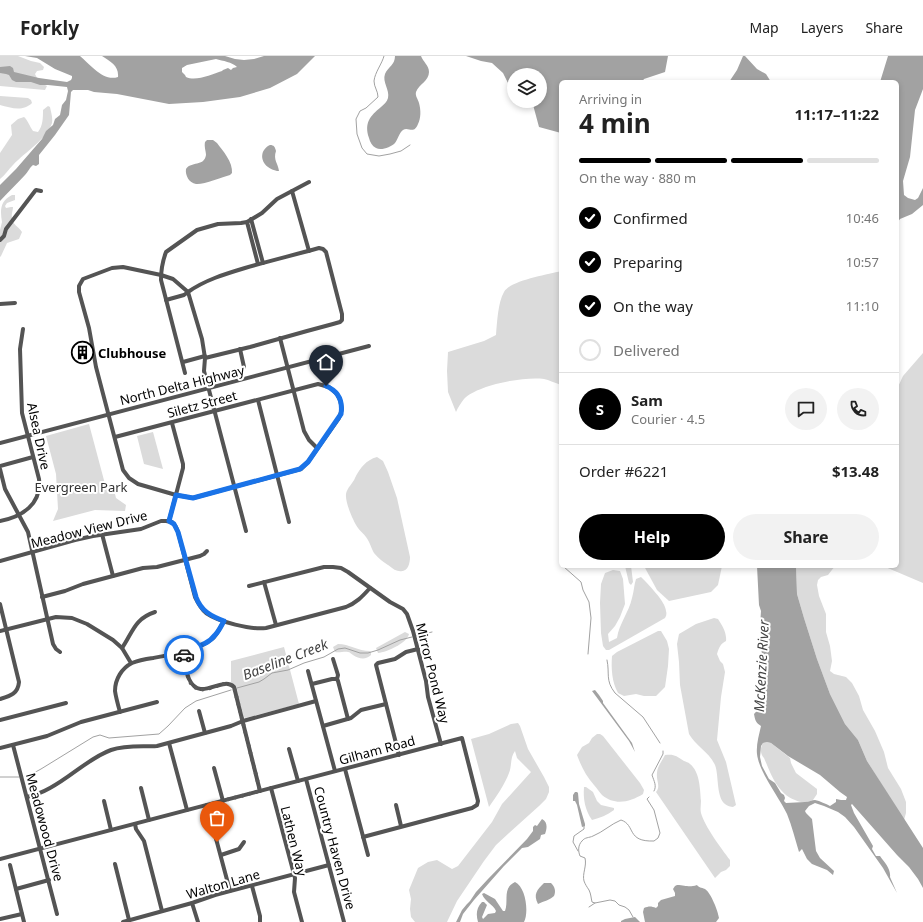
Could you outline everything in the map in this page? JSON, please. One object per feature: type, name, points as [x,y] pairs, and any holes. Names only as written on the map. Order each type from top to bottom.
[{"type":"street","points":[[185,372],[161,280],[166,252],[196,230],[218,224],[241,223],[249,221],[262,213],[277,199],[309,182]]},
{"type":"street","points":[[0,240],[4,236],[6,229],[35,191],[41,191]]},
{"type":"street","points":[[292,191],[309,251]]},
{"type":"street","points":[[249,221],[261,264]]},
{"type":"street","points":[[166,300],[184,295],[213,278],[319,248],[326,252],[342,314],[342,320],[340,322],[240,349],[183,362]]},
{"type":"street","name":"Siletz Street","points":[[115,437],[314,385],[322,385],[333,390],[340,400],[342,409],[339,418],[308,462],[300,469],[193,498],[176,495],[138,484],[129,478],[123,470],[108,414],[96,367],[89,328],[79,292],[79,286],[83,278],[112,268],[123,267],[161,275]]},
{"type":"street","points":[[161,275],[173,279],[188,292],[202,339],[205,357],[204,371],[208,388],[246,531]]},
{"type":"street","points":[[0,304],[15,303]]},
{"type":"street","name":"Alsea Drive","points":[[0,521],[19,514],[32,505],[36,500],[39,487],[33,457],[23,422],[21,403],[20,349],[23,330]]},
{"type":"street","points":[[280,338],[304,431],[317,448]]},
{"type":"street","name":"North Delta Highway","points":[[0,443],[369,346]]},
{"type":"street","points":[[240,349],[244,367]]},
{"type":"street","points":[[258,400],[289,522]]},
{"type":"street","points":[[172,423],[183,468],[169,521],[176,527],[196,597],[199,604],[208,614],[245,628],[262,629],[354,604],[370,588]]},
{"type":"street","points":[[33,457],[0,467],[5,489],[27,530],[53,644],[60,652]]},
{"type":"street","name":"Meadow View Drive","points":[[0,562],[75,540],[102,534],[133,530],[164,520],[169,521]]},
{"type":"street","points":[[102,534],[113,576]]},
{"type":"street","points":[[42,597],[65,591],[86,583],[143,568],[186,560],[200,556],[207,551]]},
{"type":"street","name":"Mirror Pond Way","points":[[249,586],[315,569],[333,567],[341,568],[390,602],[404,609],[410,620],[415,636],[440,744]]},
{"type":"street","points":[[264,582],[276,625]]},
{"type":"street","points":[[0,604],[19,682],[18,688],[13,695],[0,699]]},
{"type":"street","points":[[122,648],[137,622],[155,612]]},
{"type":"street","points":[[0,631],[56,617],[77,619],[107,636],[122,648],[131,663]]},
{"type":"street","points":[[120,712],[115,689],[122,671],[131,663],[183,652],[202,645],[216,635],[224,621]]},
{"type":"street","points":[[399,754],[376,665],[406,652],[418,649]]},
{"type":"street","points":[[183,652],[189,680],[195,687],[204,690],[227,683],[232,686],[235,691],[260,791]]},
{"type":"street","points":[[333,659],[348,719]]},
{"type":"street","points":[[308,671],[335,771]]},
{"type":"street","points":[[312,684],[337,679]]},
{"type":"street","points":[[27,797],[41,793],[50,788],[111,750],[134,746],[157,746],[316,701]]},
{"type":"street","points":[[0,748],[47,736],[81,722],[157,702]]},
{"type":"street","points":[[0,720],[66,703]]},
{"type":"street","points":[[323,726],[353,717],[360,711],[386,704]]},
{"type":"street","points":[[199,711],[205,733]]},
{"type":"street","name":"Gilham Road","points":[[0,859],[462,738],[478,801],[477,805],[472,808],[402,826]]},
{"type":"street","points":[[169,743],[187,810]]},
{"type":"street","name":"Meadowood Drive","points":[[14,745],[57,914]]},
{"type":"street","points":[[289,749],[298,781]]},
{"type":"street","points":[[214,768],[222,801]]},
{"type":"street","points":[[345,769],[368,855]]},
{"type":"street","name":"Country Haven Drive","points":[[306,779],[344,922]]},
{"type":"street","points":[[141,788],[149,820]]},
{"type":"street","name":"Lathen Way","points":[[271,788],[294,874],[294,892],[302,922]]},
{"type":"street","points":[[104,801],[111,830]]},
{"type":"street","points":[[207,805],[230,891]]},
{"type":"street","points":[[363,837],[402,826],[396,805]]},
{"type":"street","points":[[134,824],[144,841],[162,911]]},
{"type":"street","points":[[221,855],[241,848],[244,842]]},
{"type":"street","points":[[115,864],[129,920]]},
{"type":"street","name":"Walton Lane","points":[[123,922],[230,891],[329,865]]},
{"type":"street","points":[[10,866],[24,922]]},
{"type":"street","points":[[16,889],[49,880]]},
{"type":"street","points":[[252,886],[260,916],[260,922]]},
{"type":"street","points":[[192,903],[198,922]]},
{"type":"street","points":[[0,919],[22,914]]},
{"type":"green space","points":[[0,56],[18,56],[40,63],[44,67],[43,70],[37,71],[35,74],[39,82],[47,86],[45,90],[0,86]]},
{"type":"green space","points":[[0,96],[28,98],[32,103],[25,108],[8,107],[0,105]]},
{"type":"green space","points":[[48,106],[50,107],[52,119],[49,129],[45,135],[0,179],[0,153],[12,135],[11,125],[18,119],[24,117],[33,131],[38,132],[42,124],[43,110]]},
{"type":"green space","points":[[12,195],[15,195],[15,200],[7,203],[5,206],[6,208],[13,207],[12,220],[22,232],[19,239],[7,243],[0,257],[2,206],[5,200]]},
{"type":"green space","points":[[559,271],[559,384],[546,379],[536,378],[514,380],[490,386],[470,394],[464,399],[456,412],[448,392],[448,352],[484,341],[496,335],[500,301],[504,292],[514,284]]},
{"type":"green space","points":[[923,353],[923,583],[888,568],[899,568],[899,385],[903,376]]},
{"type":"green space","name":"Evergreen Park","points":[[89,424],[105,484],[115,494],[116,498],[126,505],[125,511],[95,510],[53,521],[58,509],[56,474],[46,436]]},
{"type":"green space","points":[[153,432],[163,469],[144,464],[137,436]]},
{"type":"green space","points":[[377,457],[383,461],[397,498],[410,557],[408,567],[402,571],[393,569],[374,553],[367,539],[354,521],[347,502],[346,494],[359,471],[367,462]]},
{"type":"green space","points":[[625,568],[631,568],[633,582],[631,585],[629,583]]},
{"type":"green space","points":[[645,568],[722,568],[718,585],[711,592],[669,601],[657,590]]},
{"type":"green space","points":[[796,568],[833,568],[828,575],[821,577],[818,580],[817,585],[819,596],[826,614],[826,632],[832,661],[830,671],[834,674],[846,677],[852,683],[859,696],[863,710],[875,731],[884,752],[888,768],[901,789],[906,802],[906,813],[904,820],[867,761],[858,740],[845,724],[830,694],[817,659],[797,594]]},
{"type":"green space","points":[[613,570],[620,571],[623,579],[625,604],[615,626],[608,634],[609,642],[617,638],[631,603],[636,579],[641,577],[652,588],[663,603],[666,614],[665,618],[609,650],[606,650],[603,646],[601,633],[601,584],[605,573]]},
{"type":"green space","points":[[714,618],[718,619],[721,624],[726,638],[726,641],[721,645],[717,654],[723,664],[725,672],[717,740],[726,762],[736,805],[733,807],[726,805],[722,801],[715,765],[706,752],[689,734],[680,685],[677,644],[679,634],[696,624]]},
{"type":"green space","points":[[658,631],[661,631],[667,641],[669,649],[665,687],[656,696],[636,694],[624,696],[618,693],[612,675],[612,656]]},
{"type":"green space","points":[[405,632],[409,634],[405,641],[391,649],[378,653],[376,648]]},
{"type":"green space","points":[[338,644],[370,651],[371,655],[367,658],[360,658],[349,652],[335,652],[333,647]]},
{"type":"green space","points":[[284,647],[299,704],[245,718],[243,716],[235,686],[231,683],[231,661]]},
{"type":"green space","points":[[518,723],[528,749],[549,787],[549,792],[546,799],[496,845],[457,901],[447,922],[415,922],[411,917],[411,899],[409,890],[418,868],[428,862],[437,860],[452,869],[458,866],[492,822],[502,804],[531,772],[517,758],[515,751],[512,756],[510,770],[507,777],[489,807],[471,739],[489,734],[511,724]]},
{"type":"green space","points":[[597,734],[603,736],[640,783],[644,790],[643,794],[628,801],[612,801],[602,795],[591,782],[577,755],[582,747],[589,743]]},
{"type":"green space","points":[[763,743],[771,743],[790,758],[796,773],[817,789],[817,794],[813,800],[808,802],[797,801],[789,797],[779,788],[761,753]]},
{"type":"green space","points":[[665,755],[673,755],[689,763],[696,771],[700,786],[701,812],[703,819],[730,860],[730,866],[715,878],[656,792],[658,785],[657,771]]},
{"type":"green space","points":[[584,787],[593,792],[597,801],[601,805],[614,808],[614,810],[592,820],[585,804]]},
{"type":"shaded area","points":[[25,56],[80,56],[102,75],[112,78],[118,77],[116,67],[102,56],[225,56],[244,60],[264,56],[315,56],[297,74],[270,88],[240,97],[203,102],[169,104],[117,94],[88,90],[73,90],[71,92],[69,115],[39,155],[39,164],[36,166],[33,165],[0,201],[0,185],[16,169],[42,139],[46,131],[53,125],[55,119],[60,115],[62,105],[66,100],[68,91],[67,87],[40,85],[31,82],[16,82],[12,80],[9,75],[0,73],[0,67],[10,66],[13,68],[14,72],[39,78],[67,82],[72,78],[72,76],[55,69],[37,58]],"holes":[[[216,59],[230,63],[237,67],[231,70],[228,68],[209,76],[194,79],[186,77],[182,72],[182,68],[187,65]]]},
{"type":"shaded area","points":[[395,56],[421,56],[428,67],[429,75],[416,92],[419,103],[420,119],[415,129],[403,130],[395,143],[386,148],[378,149],[371,144],[367,128],[371,117],[388,99],[388,92],[384,77],[386,72],[393,64]]},
{"type":"shaded area","points":[[466,56],[668,56],[665,72],[643,80],[559,80],[559,132],[539,127],[534,108],[547,108],[547,68],[507,68],[507,81],[503,73],[492,63]]},
{"type":"shaded area","points":[[743,56],[745,56],[757,69],[766,74],[770,80],[730,80],[737,70]]},
{"type":"shaded area","points":[[888,56],[923,56],[923,89],[915,110],[910,157],[903,181],[904,195],[908,198],[915,200],[918,198],[923,188],[923,205],[912,214],[899,220],[899,80],[881,80]]},
{"type":"shaded area","points":[[207,140],[213,140],[217,143],[231,165],[232,173],[208,182],[196,184],[191,182],[188,178],[186,169],[191,165],[200,163],[205,159],[205,142]]},
{"type":"shaded area","points":[[270,145],[275,148],[275,159],[279,171],[270,168],[263,161],[263,152]]},
{"type":"shaded area","points":[[757,568],[796,568],[797,594],[817,659],[830,694],[845,724],[858,740],[867,761],[923,848],[923,888],[909,867],[852,804],[854,813],[873,846],[872,849],[876,856],[880,856],[889,869],[890,877],[897,893],[883,868],[854,827],[838,812],[824,806],[815,803],[809,806],[805,811],[812,819],[816,851],[820,858],[834,871],[833,875],[827,870],[812,864],[807,859],[802,849],[799,852],[787,814],[761,769],[757,754],[757,744],[761,726],[756,721],[754,714],[767,700],[764,693],[761,691],[765,685],[761,647],[761,611],[759,605]],"holes":[[[763,743],[771,743],[788,756],[820,775],[847,797],[846,800],[836,799],[836,802],[830,806],[815,800],[786,803],[784,801],[784,795],[775,783],[769,779],[762,766],[760,757],[761,746]]]},
{"type":"shaded area","points":[[595,690],[632,743],[635,752],[629,741],[592,691]]},
{"type":"shaded area","points":[[575,792],[578,793],[579,804],[585,824],[585,826],[582,827],[577,805],[575,801],[573,801],[573,795]]},
{"type":"shaded area","points":[[542,819],[544,820],[547,828],[545,834],[541,835],[540,839],[528,847],[522,848],[474,900],[463,914],[460,922],[456,922],[462,910],[476,892],[527,839],[533,831],[533,827],[535,825],[537,826]]},
{"type":"shaded area","points":[[515,882],[522,889],[526,900],[526,918],[524,922],[478,922],[477,912],[482,902],[487,905],[482,917],[483,919],[488,914],[495,913],[496,911],[482,894],[484,893],[495,899],[503,911],[505,911],[507,891]]},
{"type":"shaded area","points":[[544,883],[551,883],[555,889],[555,894],[551,899],[538,904],[536,892]]},
{"type":"shaded area","points":[[677,885],[697,885],[705,889],[710,894],[714,902],[719,918],[716,922],[645,922],[643,912],[644,908],[650,906],[656,908],[661,900],[675,896],[673,889]]},
{"type":"shaded area","points":[[635,917],[640,922],[621,922],[625,919]]},
{"type":"waterway","points":[[384,56],[374,81],[378,97],[366,108],[360,111],[356,119],[357,134],[362,148],[367,154],[379,156],[390,154],[401,151],[410,145]]},
{"type":"waterway","points":[[565,568],[581,582],[589,602],[591,618],[588,654]]},
{"type":"waterway","name":"Baseline Creek","points":[[415,636],[432,632]]},
{"type":"waterway","name":"Baseline Creek","points":[[237,688],[259,682],[272,673],[288,670],[324,657],[338,649],[345,648],[360,653],[368,653],[400,640],[412,637]]},
{"type":"waterway","points":[[607,660],[609,681],[615,693],[643,717],[660,743]]},
{"type":"waterway","name":"Baseline Creek","points":[[25,776],[41,769],[93,737],[100,735],[109,738],[159,734],[185,708],[196,701],[231,690]]},
{"type":"waterway","points":[[654,791],[655,785],[652,775],[663,754],[663,751]]},
{"type":"waterway","name":"Baseline Creek","points":[[0,777],[19,777]]},
{"type":"waterway","points":[[633,917],[629,910],[619,905],[615,901],[610,900],[595,903],[592,902],[590,892],[584,878],[585,858],[580,856],[579,848],[584,839],[592,837],[621,820],[626,822],[635,836],[639,839],[654,841],[658,838],[660,833],[654,810],[647,799],[649,797]]},
{"type":"waterway","points":[[578,851],[573,842],[574,836],[584,829],[584,826]]},
{"type":"waterway","points":[[589,907],[595,903]]},
{"type":"way so far","points":[[184,655],[189,680],[195,687],[204,690],[227,683],[234,687],[260,791],[207,805],[217,842]]},
{"type":"place","name":"Clubhouse","points":[[82,353]]},
{"type":"route","points":[[184,655],[183,652],[211,640],[216,635],[224,621],[205,612],[196,597],[178,532],[174,524],[169,521],[176,495],[193,498],[300,469],[308,462],[341,414],[342,409],[337,394],[326,386]]},
{"type":"water label","name":"McKenzie River","points":[[761,666]]}]
